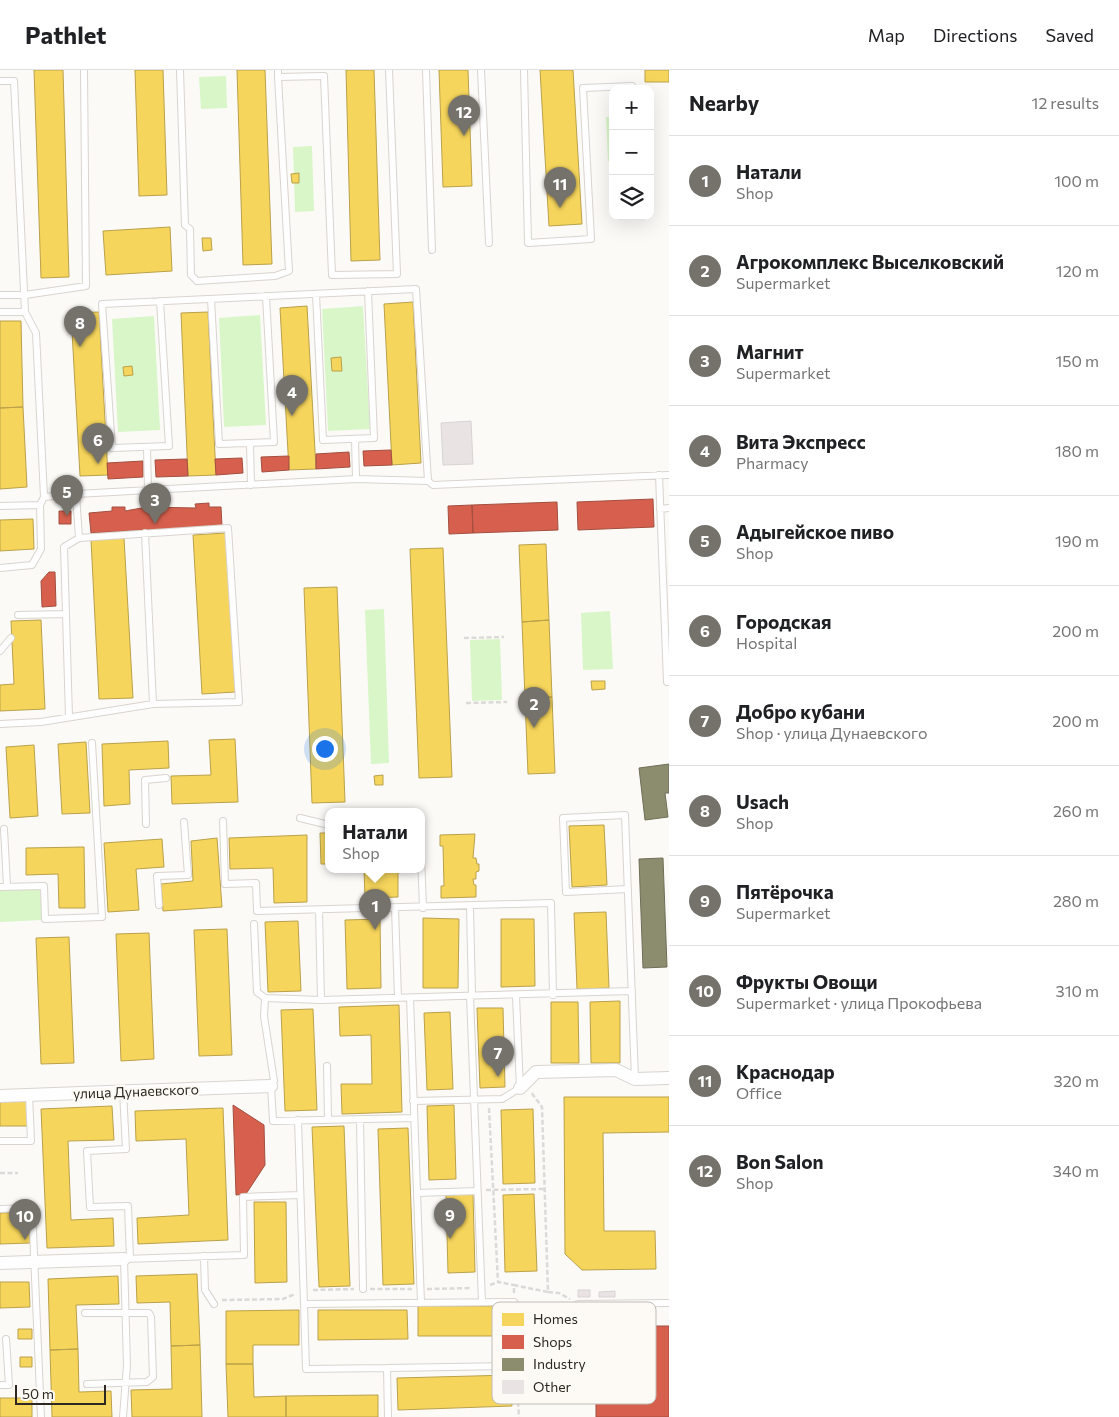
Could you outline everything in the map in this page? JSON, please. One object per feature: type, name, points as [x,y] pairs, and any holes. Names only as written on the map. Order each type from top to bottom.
[{"type":"street","points":[[523,1084],[536,1072],[616,1070],[635,1079],[669,1078]]},
{"type":"street","name":"улица Дунаевского","points":[[0,1096],[271,1086]]},
{"type":"street","points":[[0,1263],[127,1259]]},
{"type":"lane","points":[[0,295],[24,294],[86,286],[84,70]]},
{"type":"lane","points":[[180,70],[185,226],[190,229],[191,274],[198,281],[275,276],[289,271],[278,74],[324,76],[332,275],[397,274],[389,70]]},
{"type":"lane","points":[[426,70],[432,250]]},
{"type":"lane","points":[[481,70],[489,243]]},
{"type":"lane","points":[[524,70],[528,243],[591,239],[583,88],[609,87]]},
{"type":"lane","points":[[0,81],[14,81],[24,312],[36,333],[44,497],[40,505],[41,549],[32,566],[0,568]]},
{"type":"lane","points":[[160,301],[169,446],[112,448],[102,304],[160,301],[211,299],[266,296],[368,292],[416,289],[428,481]]},
{"type":"lane","points":[[316,294],[323,440],[355,439],[374,438],[368,292]]},
{"type":"lane","points":[[211,299],[219,444],[274,442],[266,296]]},
{"type":"lane","points":[[0,312],[24,312]]},
{"type":"lane","points":[[355,439],[356,480]]},
{"type":"lane","points":[[250,443],[251,485]]},
{"type":"lane","points":[[147,447],[148,491]]},
{"type":"lane","points":[[659,475],[660,509],[665,543],[667,682]]},
{"type":"lane","points":[[44,497],[356,480],[428,481],[432,485],[669,475]]},
{"type":"lane","points":[[76,494],[79,538]]},
{"type":"lane","points":[[0,506],[40,505]]},
{"type":"lane","points":[[660,509],[669,508]]},
{"type":"lane","points":[[0,724],[69,717],[153,704],[240,702],[228,528],[79,538],[64,547],[69,717]]},
{"type":"lane","points":[[145,534],[153,704]]},
{"type":"lane","points":[[18,615],[66,614]]},
{"type":"lane","points":[[0,651],[10,638]]},
{"type":"lane","points":[[4,829],[3,887],[44,886],[45,919],[102,917],[92,743]]},
{"type":"lane","points":[[146,824],[145,780],[166,778]]},
{"type":"lane","points":[[628,889],[566,892],[563,818],[625,815],[628,889],[632,992],[635,1079]]},
{"type":"lane","points":[[300,818],[325,824]]},
{"type":"lane","points":[[223,821],[225,884],[256,883],[257,911],[423,908],[551,903],[553,994]]},
{"type":"lane","points":[[159,905],[157,876],[188,875],[184,822]]},
{"type":"lane","points":[[422,873],[423,908]]},
{"type":"lane","points":[[470,906],[473,1100],[482,1302]]},
{"type":"lane","points":[[395,908],[398,998]]},
{"type":"lane","points":[[318,910],[321,1000]]},
{"type":"lane","points":[[254,924],[257,992],[264,998],[321,1000],[632,992]]},
{"type":"lane","points":[[413,1101],[502,1099],[523,1084],[516,996]]},
{"type":"lane","points":[[264,998],[264,1016],[274,1081],[271,1086],[273,1121],[414,1118]]},
{"type":"lane","points":[[410,998],[421,1303]]},
{"type":"lane","points":[[327,1066],[328,1119]]},
{"type":"lane","points":[[123,1091],[126,1149],[87,1151],[90,1207],[128,1206],[127,1365],[124,1417]]},
{"type":"lane","points":[[0,1141],[31,1141],[30,1095]]},
{"type":"lane","points":[[360,1119],[363,1289]]},
{"type":"lane","points":[[298,1120],[306,1369],[492,1366]]},
{"type":"lane","points":[[417,1193],[477,1190]]},
{"type":"lane","points":[[127,1259],[244,1255],[243,1198],[300,1195]]},
{"type":"lane","points":[[0,1209],[32,1208],[41,1417]]},
{"type":"lane","points":[[204,1256],[205,1290],[214,1304]]},
{"type":"lane","points":[[304,1304],[514,1302]]},
{"type":"lane","points":[[656,1303],[669,1303]]},
{"type":"lane","points":[[85,1313],[146,1312],[151,1317],[153,1376],[147,1382],[87,1384]]},
{"type":"lane","points":[[0,1385],[9,1385],[6,1339]]},
{"type":"lane","points":[[387,1368],[388,1417]]},
{"type":"path","points":[[464,638],[504,637]]},
{"type":"path","points":[[466,703],[507,702]]},
{"type":"path","points":[[523,1084],[542,1107],[548,1292]]},
{"type":"path","points":[[488,1100],[498,1282],[559,1293],[575,1302]]},
{"type":"path","points":[[0,1173],[18,1173]]},
{"type":"path","points":[[477,1190],[545,1189]]},
{"type":"path","points":[[514,1285],[514,1302]]},
{"type":"green space","points":[[226,76],[227,108],[201,109],[199,77]]},
{"type":"green space","points":[[606,117],[609,117],[608,161]]},
{"type":"green space","points":[[312,146],[314,211],[295,212],[293,147]]},
{"type":"green space","points":[[363,306],[370,429],[328,431],[322,309]]},
{"type":"green space","points":[[260,315],[266,425],[224,427],[219,318]]},
{"type":"green space","points":[[154,316],[160,430],[118,432],[112,319]]},
{"type":"green space","points":[[384,609],[389,763],[371,764],[365,610]]},
{"type":"green space","points":[[610,611],[613,669],[583,670],[581,613]]},
{"type":"green space","points":[[500,639],[502,700],[472,701],[470,640]]},
{"type":"green space","points":[[40,889],[42,920],[0,922],[0,891]]},
{"type":"building: Homes","points":[[34,70],[63,70],[69,277],[41,278]]},
{"type":"building: Homes","points":[[135,70],[163,70],[167,195],[139,196]]},
{"type":"building: Homes","points":[[237,70],[265,70],[272,264],[243,265]]},
{"type":"building: Homes","points":[[346,70],[374,70],[380,260],[351,261]]},
{"type":"building: Homes","points":[[439,70],[468,70],[472,186],[443,187]]},
{"type":"building: Homes","points":[[540,70],[573,70],[582,224],[549,226]]},
{"type":"building: Homes","points":[[645,70],[669,70],[669,82],[645,82]]},
{"type":"building: Homes","points":[[299,173],[299,183],[292,183],[291,174]]},
{"type":"building: Homes","points":[[170,227],[172,271],[106,275],[103,231]]},
{"type":"building: Homes","points":[[202,238],[211,238],[212,250],[203,251]]},
{"type":"building: Homes","points":[[413,302],[421,463],[392,465],[384,304]]},
{"type":"building: Homes","points":[[307,306],[316,469],[289,470],[280,308]]},
{"type":"building: Homes","points":[[99,312],[108,475],[80,476],[71,313]]},
{"type":"building: Homes","points":[[208,312],[216,475],[188,476],[181,313]]},
{"type":"building: Homes","points":[[0,321],[21,321],[23,407],[0,408]]},
{"type":"building: Homes","points":[[341,357],[342,371],[332,371],[331,358]]},
{"type":"building: Homes","points":[[132,366],[133,375],[124,376],[123,367]]},
{"type":"building: Homes","points":[[23,407],[27,487],[0,489],[0,408]]},
{"type":"building: Homes","points":[[33,519],[34,549],[0,551],[0,520]]},
{"type":"building: Homes","points":[[226,533],[235,692],[202,694],[193,535]]},
{"type":"building: Homes","points":[[124,538],[133,698],[99,699],[91,540]]},
{"type":"building: Homes","points":[[546,544],[549,620],[522,622],[519,545]]},
{"type":"building: Homes","points":[[443,548],[452,777],[419,778],[410,549]]},
{"type":"building: Homes","points":[[337,587],[345,802],[312,803],[304,588]]},
{"type":"building: Homes","points":[[41,620],[45,709],[0,711],[0,685],[14,684],[11,621]]},
{"type":"building: Homes","points":[[549,620],[552,697],[525,698],[522,622]]},
{"type":"building: Homes","points":[[591,681],[605,681],[605,689],[592,690]]},
{"type":"building: Homes","points":[[552,697],[555,773],[528,774],[525,698]]},
{"type":"building: Homes","points":[[235,739],[238,802],[172,804],[171,776],[211,775],[209,740]]},
{"type":"building: Homes","points":[[168,741],[169,768],[129,770],[130,804],[104,806],[102,744]]},
{"type":"building: Homes","points":[[86,742],[90,813],[62,814],[58,744]]},
{"type":"building: Homes","points":[[34,745],[38,816],[10,818],[6,747]]},
{"type":"building: Homes","points":[[383,775],[383,785],[375,785],[374,776]]},
{"type":"building: Homes","points":[[604,825],[607,885],[572,887],[569,826]]},
{"type":"building: Homes","points":[[320,833],[325,833],[325,864],[321,864]]},
{"type":"building: Homes","points":[[475,834],[473,858],[476,858],[477,864],[479,864],[476,879],[473,879],[474,885],[476,885],[476,897],[441,898],[441,886],[444,886],[443,846],[440,846],[440,835]]},
{"type":"building: Homes","points":[[307,835],[307,902],[274,903],[273,868],[230,869],[229,838]]},
{"type":"building: Homes","points":[[217,838],[222,907],[163,911],[161,884],[193,881],[191,841]]},
{"type":"building: Homes","points":[[162,839],[164,867],[136,869],[139,910],[108,912],[104,843]]},
{"type":"building: Homes","points":[[84,847],[85,908],[59,908],[58,874],[26,875],[26,848]]},
{"type":"building: Homes","points":[[364,873],[398,873],[398,897],[365,898]]},
{"type":"building: Homes","points":[[606,912],[609,988],[577,989],[574,913]]},
{"type":"building: Homes","points":[[423,918],[459,919],[458,988],[423,988]]},
{"type":"building: Homes","points":[[380,919],[381,988],[347,989],[345,920]]},
{"type":"building: Homes","points":[[501,919],[534,919],[535,986],[501,987]]},
{"type":"building: Homes","points":[[298,921],[301,991],[268,992],[265,922]]},
{"type":"building: Homes","points":[[227,929],[232,1055],[199,1056],[194,930]]},
{"type":"building: Homes","points":[[149,933],[154,1059],[121,1061],[116,934]]},
{"type":"building: Homes","points":[[69,937],[74,1063],[41,1064],[36,938]]},
{"type":"building: Homes","points":[[620,1001],[620,1063],[591,1063],[590,1002]]},
{"type":"building: Homes","points":[[551,1002],[578,1002],[579,1063],[551,1063]]},
{"type":"building: Homes","points":[[399,1005],[402,1112],[342,1114],[341,1084],[372,1084],[371,1035],[340,1036],[339,1007]]},
{"type":"building: Homes","points":[[477,1008],[503,1008],[505,1087],[480,1088]]},
{"type":"building: Homes","points":[[313,1009],[317,1110],[285,1111],[281,1010]]},
{"type":"building: Homes","points":[[450,1012],[453,1089],[427,1090],[424,1013]]},
{"type":"building: Homes","points":[[564,1097],[669,1097],[669,1132],[603,1133],[604,1231],[655,1231],[656,1269],[582,1270],[565,1254]]},
{"type":"building: Homes","points":[[27,1098],[28,1126],[0,1126],[0,1099]]},
{"type":"building: Homes","points":[[454,1105],[456,1179],[429,1180],[427,1106]]},
{"type":"building: Homes","points":[[112,1106],[114,1140],[68,1141],[71,1220],[113,1218],[114,1246],[47,1248],[41,1109]]},
{"type":"building: Homes","points":[[223,1108],[228,1240],[138,1244],[137,1218],[189,1215],[186,1139],[136,1141],[135,1111]]},
{"type":"building: Homes","points":[[533,1109],[535,1183],[503,1184],[501,1110]]},
{"type":"building: Homes","points":[[344,1126],[350,1286],[319,1287],[312,1127]]},
{"type":"building: Homes","points":[[408,1128],[414,1284],[383,1285],[378,1129]]},
{"type":"building: Homes","points":[[473,1194],[475,1272],[448,1273],[446,1195]]},
{"type":"building: Homes","points":[[534,1194],[537,1271],[505,1272],[503,1195]]},
{"type":"building: Homes","points":[[254,1202],[286,1202],[287,1282],[255,1283]]},
{"type":"building: Homes","points":[[29,1212],[30,1243],[0,1244],[0,1213]]},
{"type":"building: Homes","points":[[197,1274],[200,1345],[171,1346],[170,1302],[137,1303],[136,1276]]},
{"type":"building: Homes","points":[[118,1276],[119,1304],[76,1305],[78,1349],[50,1350],[48,1279]]},
{"type":"building: Homes","points":[[0,1282],[29,1282],[30,1307],[0,1308]]},
{"type":"building: Homes","points":[[418,1306],[492,1306],[492,1336],[418,1336]]},
{"type":"building: Homes","points":[[299,1310],[299,1345],[253,1345],[253,1364],[226,1364],[226,1311]]},
{"type":"building: Homes","points":[[318,1310],[407,1310],[408,1339],[318,1340]]},
{"type":"building: Homes","points":[[18,1329],[32,1329],[32,1339],[18,1339]]},
{"type":"building: Homes","points":[[200,1345],[202,1417],[132,1417],[131,1390],[172,1389],[171,1346]]},
{"type":"building: Homes","points":[[78,1349],[79,1392],[111,1391],[112,1417],[52,1417],[50,1350]]},
{"type":"building: Homes","points":[[20,1357],[32,1357],[32,1367],[20,1367]]},
{"type":"building: Homes","points":[[226,1364],[253,1364],[254,1397],[286,1396],[286,1417],[228,1417]]},
{"type":"building: Homes","points":[[492,1376],[492,1404],[512,1404],[512,1406],[398,1410],[397,1378]]},
{"type":"building: Homes","points":[[378,1395],[378,1417],[286,1417],[286,1396]]},
{"type":"building: Homes","points":[[0,1398],[32,1398],[32,1417],[0,1417]]},
{"type":"building: Shops","points":[[391,450],[392,465],[364,466],[363,451]]},
{"type":"building: Shops","points":[[349,452],[350,467],[316,469],[316,454]]},
{"type":"building: Shops","points":[[289,456],[289,470],[262,472],[261,457]]},
{"type":"building: Shops","points":[[242,458],[243,473],[216,475],[215,459]]},
{"type":"building: Shops","points":[[187,459],[188,476],[156,477],[155,460]]},
{"type":"building: Shops","points":[[143,461],[143,477],[108,479],[107,463]]},
{"type":"building: Shops","points":[[653,499],[654,527],[578,530],[577,502]]},
{"type":"building: Shops","points":[[557,502],[558,530],[473,533],[472,505]]},
{"type":"building: Shops","points":[[209,503],[209,507],[221,507],[222,526],[91,533],[89,513],[112,511],[112,507],[125,507],[125,511],[147,507],[196,508],[195,504]]},
{"type":"building: Shops","points":[[472,505],[473,533],[449,534],[448,506]]},
{"type":"building: Shops","points":[[59,511],[71,511],[71,524],[59,524]]},
{"type":"building: Shops","points":[[49,572],[55,572],[56,606],[42,607],[41,581]]},
{"type":"building: Shops","points":[[233,1105],[264,1125],[265,1165],[246,1194],[236,1195]]},
{"type":"building: Shops","points":[[656,1326],[669,1326],[669,1417],[596,1417],[596,1404],[656,1404]]},
{"type":"building: Industry","points":[[669,764],[669,793],[665,793],[668,817],[645,820],[639,768]]},
{"type":"building: Industry","points":[[663,858],[667,967],[643,968],[639,859]]},
{"type":"building: Other","points":[[471,421],[473,464],[443,465],[441,423]]},
{"type":"building: Other","points":[[578,1290],[590,1290],[590,1297],[578,1297]]},
{"type":"building: Other","points":[[615,1291],[615,1297],[599,1297],[599,1292]]},
{"type":"place","name":"Bon Salon","points":[[464,136]]},
{"type":"place","name":"Краснодар","points":[[560,208]]},
{"type":"place","name":"Usach","points":[[80,347]]},
{"type":"place","name":"Вита Экспресс","points":[[292,416]]},
{"type":"place","name":"Городская","points":[[98,464]]},
{"type":"place","name":"Адыгейское пиво","points":[[67,516]]},
{"type":"place","name":"Магнит","points":[[155,524]]},
{"type":"place","name":"Агрокомплекс Выселковский","points":[[534,728]]},
{"type":"place","name":"Натали","points":[[375,930]]},
{"type":"place","name":"Добро кубани","points":[[498,1077]]},
{"type":"place","name":"Пятёрочка","points":[[450,1239]]},
{"type":"place","name":"Фрукты Овощи","points":[[25,1240]]}]
